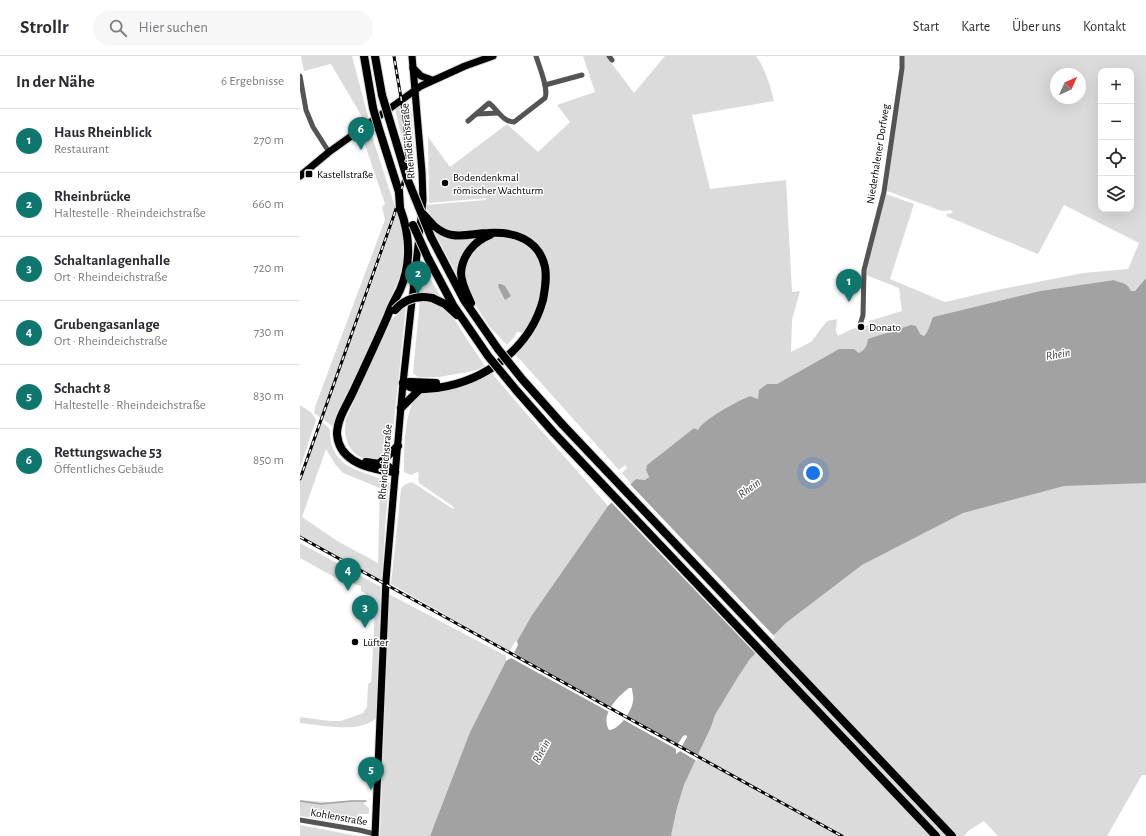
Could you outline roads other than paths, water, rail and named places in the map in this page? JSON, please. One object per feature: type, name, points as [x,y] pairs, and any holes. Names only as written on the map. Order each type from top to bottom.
[{"type":"highway","points":[[364,56],[379,129],[399,192],[408,239],[409,253],[407,270],[399,291],[344,411],[339,423],[337,434],[338,440],[346,453],[356,462],[383,471],[395,472]]},
{"type":"highway","points":[[375,56],[382,95],[404,172],[418,210],[464,300],[482,328],[536,396],[952,836]]},
{"type":"highway","points":[[401,205],[413,225],[428,258],[465,322],[488,356],[516,390],[936,836]]},
{"type":"highway","points":[[403,383],[410,388],[419,390],[448,386],[481,374],[496,366],[514,350],[533,324],[540,310],[546,279],[545,266],[540,254],[528,240],[510,233],[488,233],[467,236],[452,235],[445,233],[434,226],[418,210]]},
{"type":"highway","points":[[482,328],[463,281],[461,274],[462,266],[467,255],[475,244],[488,236],[497,233]]},
{"type":"highway","points":[[384,325],[395,310],[405,302],[414,298],[423,297],[432,298],[445,304],[465,322]]},
{"type":"highway","points":[[403,383],[440,383],[466,380]]},
{"type":"highway","points":[[401,408],[419,390]]},
{"type":"highway","points":[[344,411],[342,434],[345,445],[349,451],[364,462],[380,463],[390,467],[395,472]]},
{"type":"highway","points":[[380,463],[398,446]]},
{"type":"main road","name":"Rheindeichstraße","points":[[375,835],[386,580],[403,383],[423,200],[412,56]]},
{"type":"main road","points":[[300,176],[329,152],[414,90],[432,80],[489,57]]},
{"type":"main road","points":[[412,68],[421,76],[432,80]]},
{"type":"street","points":[[468,121],[489,103],[498,113],[510,122],[514,122],[545,98],[545,85],[536,56]]},
{"type":"street","name":"Niederhalener Dorfweg","points":[[860,325],[863,315],[864,270],[884,192],[902,68],[902,56]]},
{"type":"street","points":[[545,85],[582,75]]},
{"type":"street","points":[[300,76],[306,110],[314,128],[329,152]]},
{"type":"street","points":[[485,106],[486,114]]},
{"type":"street","points":[[477,114],[498,113]]},
{"type":"street","name":"Kohlenstraße","points":[[300,820],[359,830],[375,835]]},
{"type":"water","name":"Rhein","points":[[1146,278],[1146,483],[1064,486],[963,513],[862,565],[786,623],[750,659],[715,715],[711,727],[684,785],[671,836],[430,836],[470,732],[508,657],[532,615],[608,506],[636,479],[645,480],[649,477],[646,470],[647,465],[694,428],[698,430],[713,416],[745,398],[750,396],[758,399],[759,390],[767,384],[777,384],[839,349],[854,349],[859,353],[865,348],[868,339],[911,325],[916,326],[920,334],[924,336],[933,317],[1040,291],[1114,280],[1126,284],[1131,291],[1135,291]],"holes":[[[629,688],[632,688],[633,701],[628,715],[617,727],[609,730],[607,724],[608,712],[615,701]]]},
{"type":"water","points":[[499,284],[505,286],[511,296],[505,300],[498,286]]},
{"type":"waterway","points":[[300,801],[321,804],[366,801]]},
{"type":"railway","points":[[300,479],[393,218],[403,183],[406,161],[406,135],[394,56]]},
{"type":"railway","points":[[300,537],[842,836]]},
{"type":"place","name":"Rettungswache 53","points":[[361,150]]},
{"type":"place","name":"Kastellstraße","points":[[309,174]]},
{"type":"place","name":"Bodendenkmal römischer Wachturm","points":[[445,183]]},
{"type":"place","name":"Rheinbrücke","points":[[418,294]]},
{"type":"place","name":"Haus Rheinblick","points":[[849,302]]},
{"type":"place","name":"Donato","points":[[861,327]]},
{"type":"place","name":"Grubengasanlage","points":[[348,591]]},
{"type":"place","name":"Schaltanlagenhalle","points":[[365,628]]},
{"type":"place","name":"Lüfter","points":[[355,642]]},
{"type":"place","name":"Schacht 8","points":[[371,790]]}]
